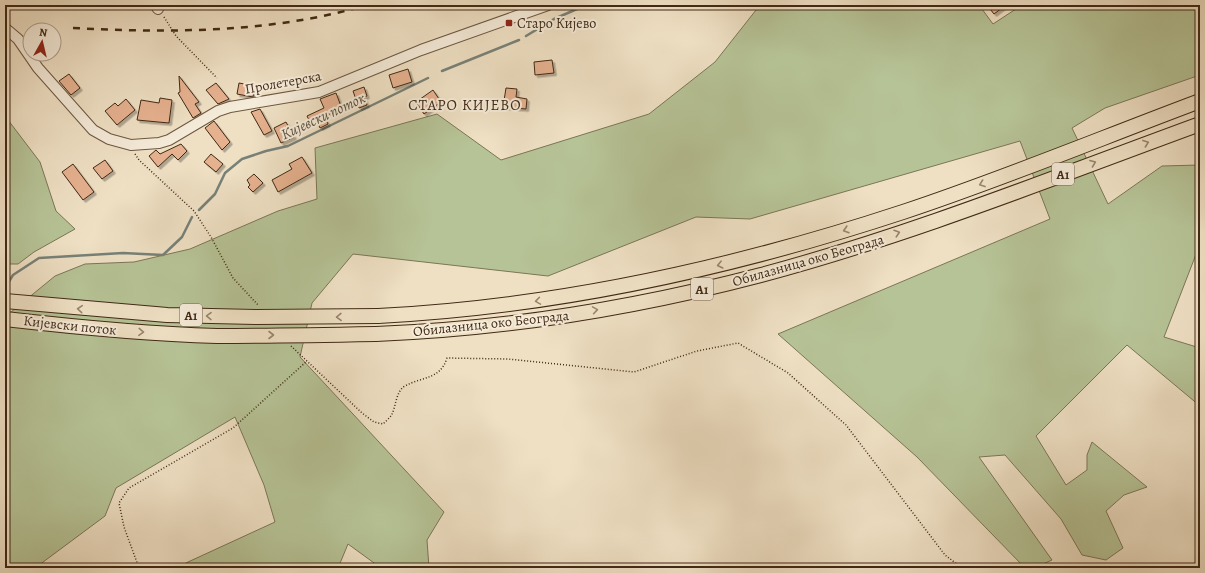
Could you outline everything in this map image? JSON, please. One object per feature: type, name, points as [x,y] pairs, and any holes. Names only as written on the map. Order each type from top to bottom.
[{"type":"highway","name":"Обилазница око Београда","points":[[378,316],[427,314],[533,302],[679,275],[762,254],[857,227],[952,195],[1109,134],[1200,101]]},
{"type":"highway","name":"Обилазница око Београда","points":[[376,334],[440,330],[516,322],[623,306],[761,275],[951,216],[1109,156],[1200,124]]},
{"type":"highway","name":"Кијевски поток","points":[[5,301],[167,315],[257,317],[378,316]]},
{"type":"highway","name":"Кијевски поток","points":[[5,319],[125,331],[194,335],[376,334]]},
{"type":"street","name":"Пролетерска","points":[[5,28],[18,38],[38,68],[93,130],[109,139],[131,145],[159,143],[169,140],[218,111],[230,107],[319,92],[421,50],[548,5]]},
{"type":"path","points":[[157,7],[166,18],[176,36],[218,78]]},
{"type":"path","points":[[447,358],[508,359],[634,372],[697,351],[738,343],[788,373],[846,426],[945,554],[962,568]]},
{"type":"path","points":[[139,568],[124,527],[119,503],[129,488],[233,428],[307,361]]},
{"type":"green space","points":[[760,5],[979,5],[993,24],[1022,5],[1200,5],[1200,75],[1105,108],[1072,128],[1108,204],[1162,166],[1200,165],[1200,244],[1164,337],[1200,348],[1200,406],[1127,345],[1036,436],[1066,485],[1087,470],[1087,455],[1092,442],[1147,487],[1124,495],[1106,511],[1123,548],[1106,560],[1082,555],[1061,519],[1005,455],[979,457],[1052,560],[1034,568],[1025,568],[917,457],[778,334],[1050,219],[1020,141],[750,219],[696,217],[548,276],[353,254],[312,303],[300,357],[444,512],[427,540],[429,568],[381,568],[348,544],[338,568],[175,568],[275,522],[264,485],[235,417],[116,488],[105,516],[35,568],[5,568],[5,317],[55,276],[85,264],[134,262],[190,249],[278,211],[317,199],[315,148],[437,114],[501,160],[649,114],[715,62]]},
{"type":"green space","points":[[5,116],[40,162],[56,211],[75,229],[34,252],[18,264],[5,264]]},
{"type":"building","points":[[987,5],[1006,5],[994,14]]},
{"type":"building","points":[[552,60],[554,73],[535,75],[534,62]]},
{"type":"building","points":[[408,69],[412,82],[393,88],[389,75]]},
{"type":"building","points":[[69,74],[80,88],[71,95],[59,81]]},
{"type":"building","points":[[179,76],[199,102],[195,104],[201,113],[193,118],[178,93],[180,92]]},
{"type":"building","points":[[216,83],[229,99],[218,104],[206,90]]},
{"type":"building","points":[[239,83],[255,86],[253,97],[237,94]]},
{"type":"building","points":[[364,87],[367,96],[364,97],[367,105],[359,108],[353,91]]},
{"type":"building","points":[[506,88],[517,89],[516,97],[527,99],[526,109],[503,107]]},
{"type":"building","points":[[433,90],[441,102],[424,114],[416,102]]},
{"type":"building","points":[[336,93],[342,109],[324,116],[328,124],[320,128],[316,119],[310,122],[307,116],[324,108],[320,99]]},
{"type":"building","points":[[160,98],[172,100],[169,123],[137,120],[141,100],[159,103]]},
{"type":"building","points":[[126,99],[135,110],[117,125],[105,111],[115,103],[118,106]]},
{"type":"building","points":[[260,109],[272,131],[264,135],[251,112]]},
{"type":"building","points":[[214,121],[230,142],[222,150],[205,128]]},
{"type":"building","points":[[286,122],[294,137],[281,143],[274,128]]},
{"type":"building","points":[[181,144],[187,151],[178,160],[172,154],[158,167],[149,156],[156,150],[160,154]]},
{"type":"building","points":[[211,154],[223,164],[216,172],[204,162]]},
{"type":"building","points":[[302,157],[312,173],[278,192],[272,180],[292,169],[289,164]]},
{"type":"building","points":[[105,160],[113,171],[102,179],[93,168]]},
{"type":"building","points":[[73,164],[94,192],[83,200],[62,172]]},
{"type":"building","points":[[254,174],[263,183],[253,192],[248,187],[250,185],[247,180]]},
{"type":"waterway","name":"Кијевски поток","points":[[526,36],[554,19],[577,9],[582,5]]},
{"type":"waterway","name":"Кијевски поток","points":[[442,71],[519,40]]},
{"type":"waterway","name":"Кијевски поток","points":[[199,210],[215,194],[225,173],[242,159],[288,146],[428,78]]},
{"type":"waterway","name":"Кијевски поток","points":[[5,288],[13,275],[39,258],[123,253],[163,255],[182,237],[192,217]]},
{"type":"railway","points":[[73,28],[110,30],[221,29],[295,21],[367,5]]},
{"type":"place","name":"Старо Кијево","points":[[509,23]]},
{"type":"district","name":"СТАРО КИЈЕВО","points":[[465,105]]}]
